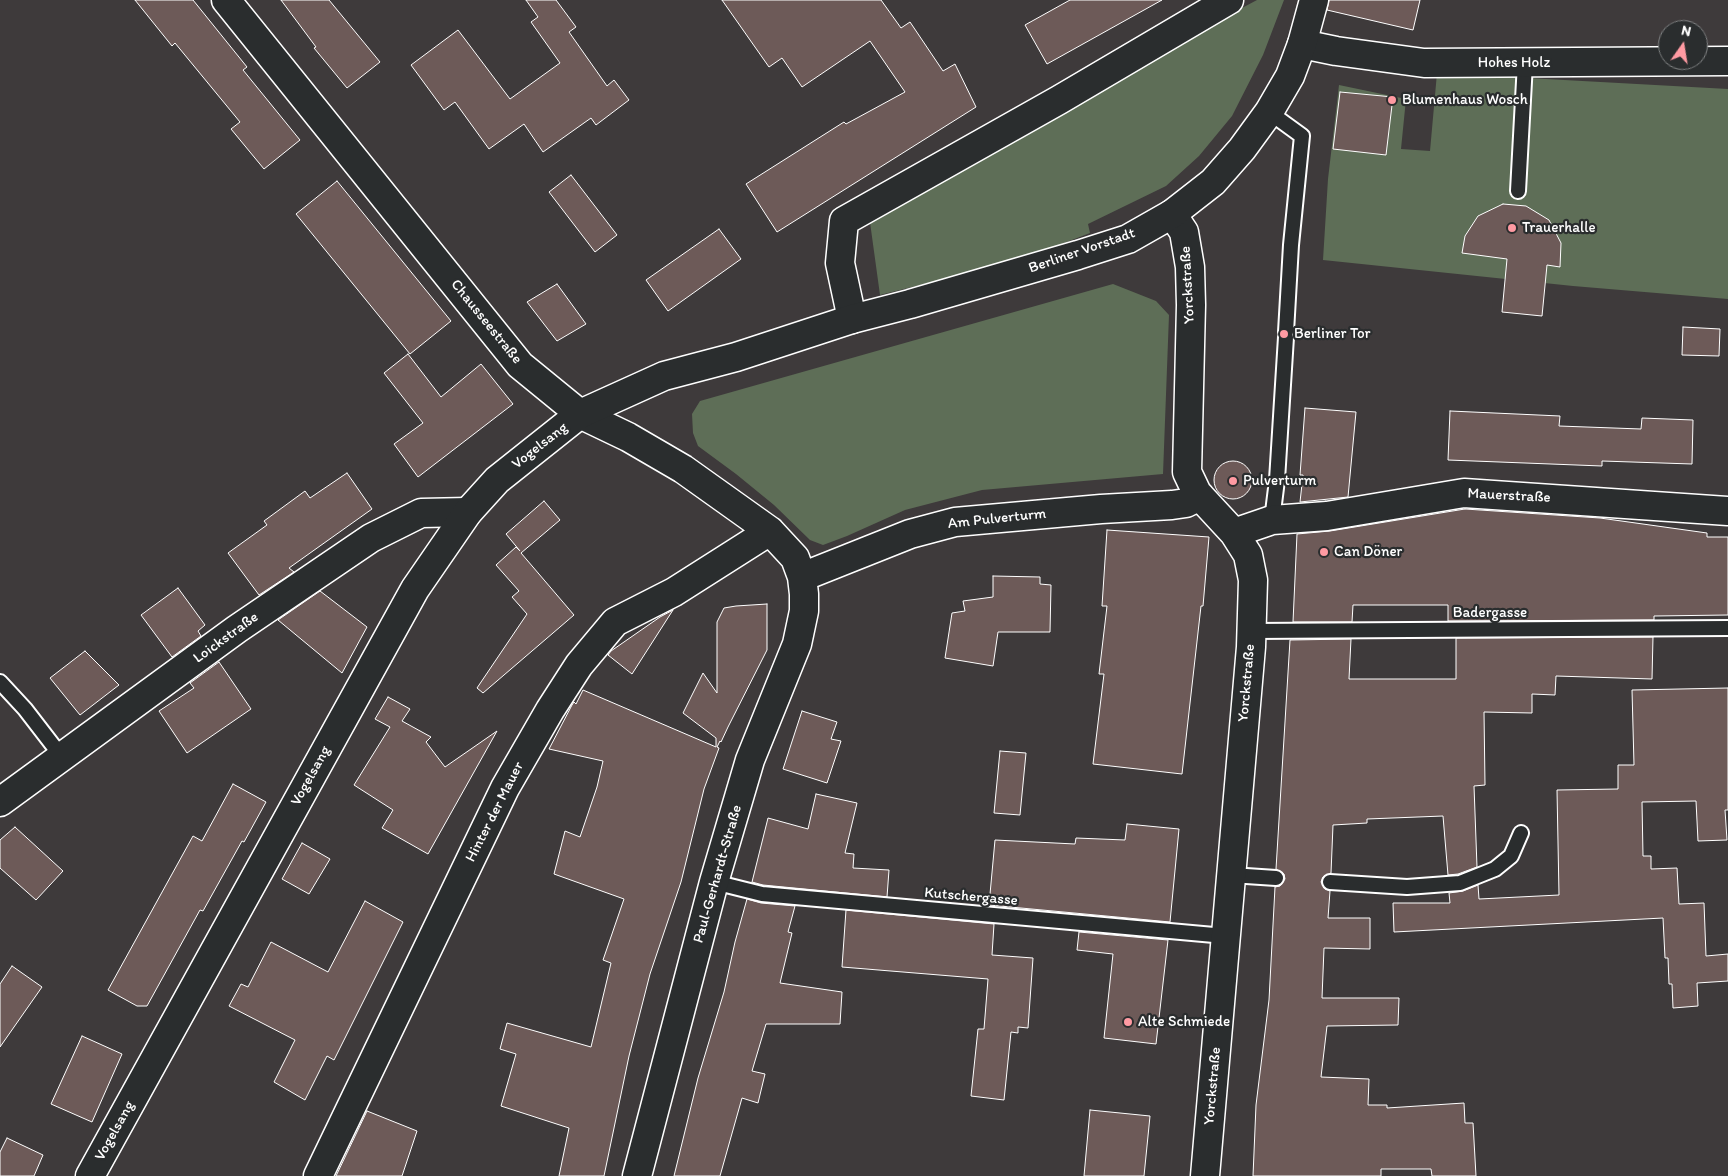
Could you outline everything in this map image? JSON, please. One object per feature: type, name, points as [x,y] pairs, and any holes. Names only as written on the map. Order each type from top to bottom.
[{"type":"street","name":"Chausseestraße","points":[[226,0],[520,365],[580,414],[628,437],[683,469],[770,531],[795,558],[802,577]]},
{"type":"street","points":[[852,319],[840,263],[844,221],[1059,100],[1229,0]]},
{"type":"street","name":"Berliner Vorstadt","points":[[580,414],[664,376],[736,357],[852,319],[1020,273],[1128,239],[1172,214],[1213,182],[1242,149],[1269,112],[1290,76],[1302,44],[1314,0]]},
{"type":"street","name":"Hohes Holz","points":[[1302,44],[1336,51],[1424,63],[1525,63],[1727,58]]},
{"type":"street","name":"Yorckstraße","points":[[1172,214],[1184,232],[1190,267],[1192,305],[1187,472],[1200,496],[1234,533],[1248,555],[1253,580],[1251,631],[1205,1176]]},
{"type":"street","name":"Vogelsang","points":[[90,1176],[415,589],[468,512],[497,480],[580,414]]},
{"type":"street","name":"Mauerstraße","points":[[1234,533],[1272,520],[1327,516],[1464,493],[1728,511]]},
{"type":"street","name":"Am Pulverturm","points":[[802,577],[910,534],[955,522],[1101,509],[1172,505],[1186,503],[1200,496]]},
{"type":"street","name":"Loickstraße","points":[[0,802],[237,629],[371,538],[421,513],[468,512]]},
{"type":"street","name":"Hinter der Mauer","points":[[318,1176],[505,788],[550,710],[579,665],[615,622],[674,592],[770,531]]},
{"type":"street","name":"Paul-Gerhardt-Straße","points":[[638,1176],[714,882],[750,760],[797,644],[804,610],[802,577]]},
{"type":"lane","points":[[1518,191],[1525,63]]},
{"type":"lane","points":[[1269,112],[1302,136],[1292,235],[1278,480],[1272,520]]},
{"type":"lane","name":"Badergasse","points":[[1251,631],[1728,628]]},
{"type":"lane","points":[[0,682],[62,757]]},
{"type":"lane","points":[[1330,882],[1407,887],[1460,883],[1495,869],[1511,856],[1521,833]]},
{"type":"lane","points":[[1231,874],[1276,878]]},
{"type":"lane","name":"Kutschergasse","points":[[714,882],[762,894],[1225,936]]},
{"type":"green space","points":[[1257,0],[1284,0],[1263,55],[1232,116],[1199,156],[1166,186],[1088,224],[1090,233],[1020,260],[880,295],[869,215],[1154,55]]},
{"type":"green space","points":[[1437,73],[1728,89],[1728,299],[1573,286],[1323,260],[1328,179],[1339,85],[1406,99],[1401,149],[1430,151]]},
{"type":"green space","points":[[1113,284],[1156,301],[1169,315],[1163,474],[982,490],[905,510],[823,545],[810,540],[774,505],[698,446],[693,433],[692,414],[700,401]]},
{"type":"building","points":[[135,0],[193,0],[247,67],[243,70],[300,140],[264,169],[231,129],[240,122],[175,43],[172,46]]},
{"type":"building","points":[[281,0],[329,0],[380,62],[347,88],[314,48],[316,47]]},
{"type":"building","points":[[526,0],[556,0],[576,27],[569,32],[607,86],[614,80],[629,100],[596,125],[591,118],[543,152],[524,124],[489,149],[455,102],[444,110],[411,65],[458,30],[510,99],[560,63],[531,22],[538,17]]},
{"type":"building","points":[[722,0],[881,0],[901,28],[910,22],[943,71],[955,64],[976,107],[777,232],[746,184],[844,122],[846,124],[905,92],[870,41],[802,87],[782,58],[769,67]]},
{"type":"building","points":[[1070,0],[1162,0],[1047,64],[1025,25]]},
{"type":"building","points":[[1329,0],[1420,0],[1413,30],[1327,10]]},
{"type":"building","points":[[1340,92],[1393,97],[1386,155],[1333,149]]},
{"type":"building","points":[[571,175],[617,235],[595,252],[549,192]]},
{"type":"building","points":[[337,181],[451,321],[410,354],[296,214]]},
{"type":"building","name":"Trauerhalle","points":[[1503,204],[1526,206],[1549,220],[1561,243],[1560,267],[1547,265],[1542,316],[1502,312],[1507,259],[1462,253],[1465,236],[1478,216]]},
{"type":"building","points":[[719,229],[741,259],[668,311],[646,280]]},
{"type":"building","points":[[557,284],[586,324],[557,341],[527,302]]},
{"type":"building","points":[[1683,327],[1720,329],[1719,356],[1682,355]]},
{"type":"building","points":[[408,354],[441,397],[481,364],[513,404],[418,477],[394,444],[423,423],[384,373]]},
{"type":"building","points":[[1305,408],[1356,412],[1348,497],[1300,502],[1303,475],[1300,475]]},
{"type":"building","points":[[1450,411],[1560,416],[1559,426],[1641,429],[1642,418],[1693,420],[1692,464],[1602,461],[1602,466],[1448,460]]},
{"type":"building","name":"Pulverturm","points":[[1233,461],[1240,462],[1246,467],[1251,473],[1251,487],[1246,493],[1240,498],[1233,499],[1226,498],[1220,493],[1215,487],[1214,480],[1215,473],[1220,467],[1226,462]]},
{"type":"building","points":[[347,473],[372,509],[289,568],[294,572],[259,595],[228,553],[267,525],[264,521],[305,491],[310,498]]},
{"type":"building","points":[[544,501],[560,520],[521,553],[574,615],[483,693],[477,688],[527,614],[512,597],[519,591],[496,565],[516,547],[520,551],[506,534]]},
{"type":"building","points":[[1465,509],[1600,518],[1707,533],[1707,537],[1728,537],[1728,615],[1654,616],[1654,620],[1448,621],[1448,605],[1353,605],[1352,622],[1293,622],[1297,534],[1330,531]]},
{"type":"building","points":[[1107,530],[1209,537],[1203,606],[1201,606],[1182,774],[1093,764],[1104,674],[1099,674],[1107,606],[1102,606]]},
{"type":"building","points":[[993,576],[1040,577],[1040,584],[1051,585],[1050,632],[998,632],[993,666],[945,658],[952,613],[965,611],[963,601],[993,597]]},
{"type":"building","points":[[178,588],[205,625],[198,631],[201,636],[172,657],[141,615]]},
{"type":"building","points":[[320,591],[367,627],[342,673],[278,620]]},
{"type":"building","points":[[767,604],[767,650],[717,747],[719,748],[704,789],[681,882],[650,974],[629,1056],[604,1176],[559,1176],[569,1128],[501,1106],[516,1054],[500,1049],[507,1023],[591,1047],[611,963],[603,960],[624,899],[554,874],[565,831],[580,837],[597,787],[603,761],[549,749],[572,705],[574,702],[576,704],[583,690],[716,747],[716,738],[683,713],[703,673],[717,693],[717,622],[724,608]]},
{"type":"building","points":[[673,610],[632,674],[608,655],[660,617]]},
{"type":"building","points":[[1653,637],[1652,679],[1556,676],[1555,695],[1532,694],[1532,713],[1484,712],[1485,785],[1474,786],[1477,867],[1458,874],[1448,875],[1443,816],[1367,819],[1367,823],[1333,825],[1331,873],[1323,877],[1321,882],[1325,889],[1330,891],[1328,918],[1370,918],[1370,949],[1324,948],[1322,998],[1399,998],[1398,1025],[1327,1026],[1321,1077],[1369,1079],[1368,1105],[1387,1105],[1387,1108],[1464,1103],[1465,1123],[1473,1123],[1476,1176],[1432,1176],[1431,1169],[1381,1169],[1381,1176],[1253,1176],[1256,1105],[1269,1000],[1275,887],[1280,886],[1285,879],[1284,874],[1276,869],[1290,640],[1351,639],[1349,679],[1456,679],[1456,638]]},
{"type":"building","points":[[85,651],[119,685],[80,715],[50,678]]},
{"type":"building","points":[[219,662],[251,709],[187,753],[159,711],[194,688],[190,683]]},
{"type":"building","points":[[1728,688],[1728,810],[1725,810],[1727,840],[1698,841],[1696,801],[1642,802],[1643,856],[1651,856],[1651,869],[1677,868],[1679,904],[1704,903],[1706,956],[1728,954],[1728,981],[1697,983],[1698,1006],[1673,1008],[1672,984],[1669,984],[1668,958],[1665,958],[1663,918],[1394,932],[1393,903],[1450,903],[1449,893],[1463,891],[1478,885],[1479,899],[1559,895],[1557,790],[1618,789],[1618,765],[1634,765],[1632,690]]},
{"type":"building","points":[[388,697],[410,709],[402,721],[431,737],[426,742],[445,767],[497,731],[428,854],[382,828],[393,810],[354,785],[390,727],[375,719]]},
{"type":"building","points":[[802,711],[837,722],[831,739],[841,741],[827,783],[783,769]]},
{"type":"building","points":[[1000,751],[1026,753],[1020,815],[994,813]]},
{"type":"building","points":[[233,784],[266,802],[203,911],[200,910],[147,1006],[137,1006],[108,990],[193,836],[202,841]]},
{"type":"building","points":[[816,794],[857,803],[845,853],[854,854],[853,868],[889,870],[887,897],[763,885],[752,882],[768,818],[808,829]]},
{"type":"building","points":[[1127,824],[1179,829],[1170,922],[989,905],[995,840],[1075,844],[1076,838],[1125,840]]},
{"type":"building","points":[[15,827],[63,871],[36,900],[0,868],[0,840]]},
{"type":"building","points":[[302,843],[330,859],[309,894],[282,879]]},
{"type":"building","points":[[747,899],[761,903],[795,906],[788,932],[792,933],[780,983],[842,992],[840,1024],[766,1024],[752,1071],[765,1074],[758,1103],[742,1098],[720,1176],[674,1176],[698,1078],[724,992]]},
{"type":"building","points":[[365,901],[403,922],[334,1060],[327,1056],[305,1100],[274,1082],[295,1040],[229,1006],[241,984],[248,987],[271,942],[328,972]]},
{"type":"building","points":[[846,910],[994,924],[992,955],[1033,958],[1028,1028],[1018,1027],[1018,1033],[1011,1032],[1004,1100],[971,1096],[978,1029],[984,1029],[988,979],[842,967]]},
{"type":"building","points":[[1079,932],[1168,940],[1156,1044],[1104,1038],[1113,954],[1077,950]]},
{"type":"building","points":[[12,966],[42,987],[0,1047],[0,984]]},
{"type":"building","points":[[82,1036],[122,1054],[92,1122],[51,1104]]},
{"type":"building","points":[[1090,1110],[1150,1116],[1144,1176],[1084,1176]]},
{"type":"building","points":[[367,1111],[417,1131],[402,1176],[336,1176]]},
{"type":"building","points":[[7,1138],[43,1155],[34,1176],[0,1176],[0,1152]]},
{"type":"place","name":"Blumenhaus Wosch","points":[[1392,100]]},
{"type":"place","name":"Trauerhalle","points":[[1512,228]]},
{"type":"place","name":"Berliner Tor","points":[[1284,334]]},
{"type":"place","name":"Pulverturm","points":[[1233,481]]},
{"type":"place","name":"Can Döner","points":[[1324,552]]},
{"type":"place","name":"Alte Schmiede","points":[[1128,1022]]}]
